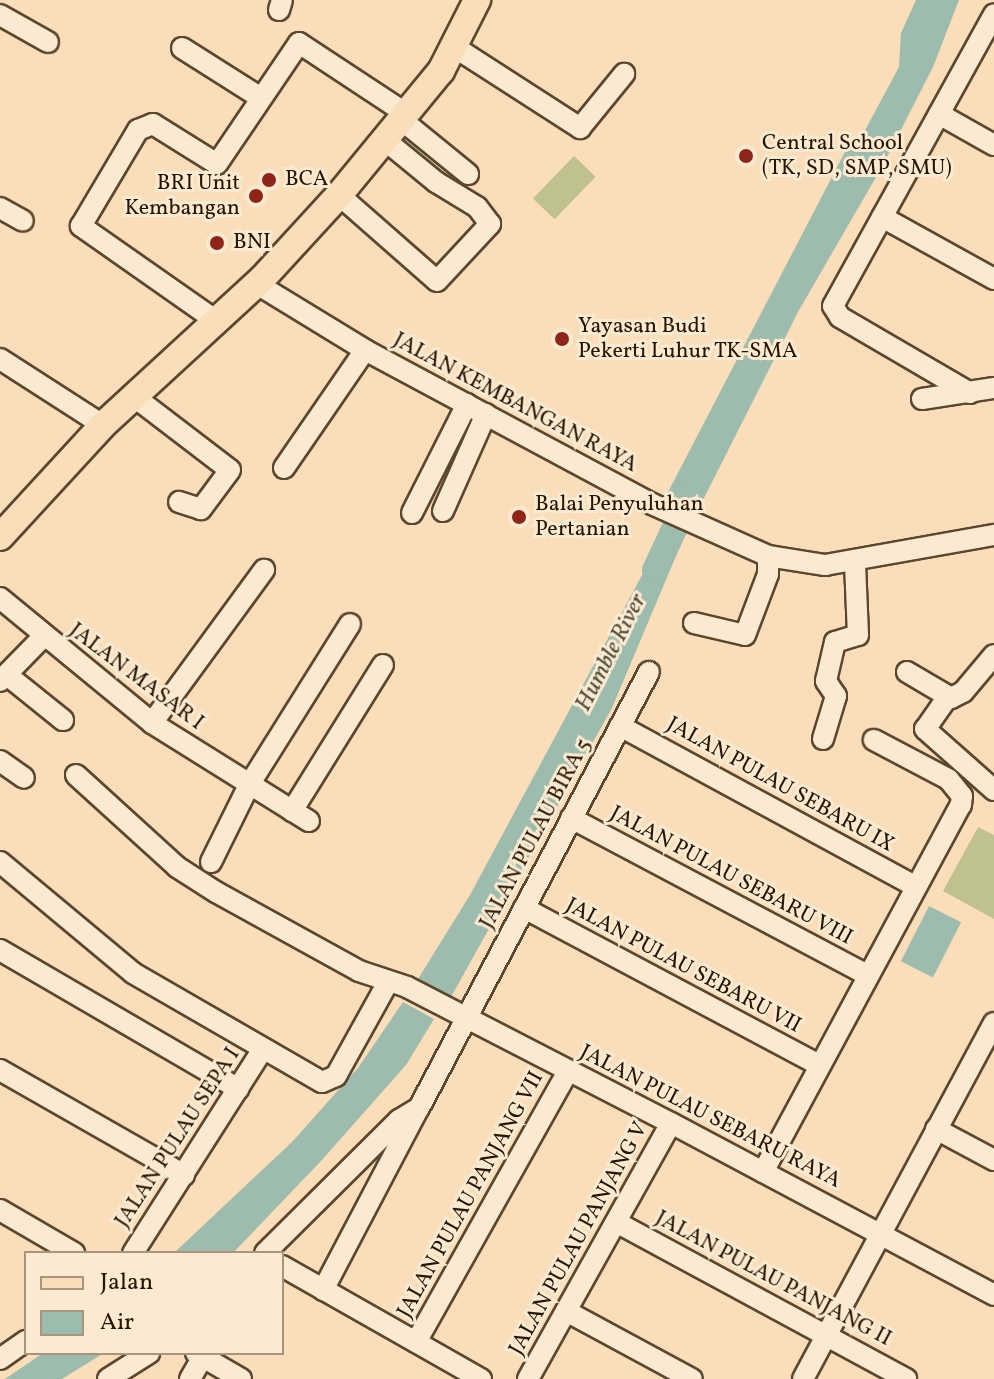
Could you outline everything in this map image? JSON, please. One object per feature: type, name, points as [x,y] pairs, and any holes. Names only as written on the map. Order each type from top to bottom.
[{"type":"main road","points":[[0,537],[132,395],[257,284],[339,195],[406,118],[456,48],[477,0]]},
{"type":"street","points":[[970,393],[840,317],[833,306],[994,14]]},
{"type":"street","points":[[0,15],[48,42]]},
{"type":"street","points":[[215,320],[81,226],[145,124],[216,164],[299,43],[406,118],[468,174]]},
{"type":"street","points":[[182,48],[261,98]]},
{"type":"street","points":[[456,48],[580,128],[624,74]]},
{"type":"street","points":[[939,114],[994,145]]},
{"type":"street","points":[[339,195],[437,281],[490,224],[477,207],[436,182],[386,141]]},
{"type":"street","points":[[0,208],[23,221]]},
{"type":"street","points":[[882,217],[994,279]]},
{"type":"street","name":"JALAN KEMBANGAN RAYA","points":[[257,284],[365,350],[652,504],[697,527],[768,556],[825,565],[994,535]]},
{"type":"street","points":[[284,468],[365,350]]},
{"type":"street","points":[[0,359],[103,425]]},
{"type":"street","points":[[922,399],[994,388]]},
{"type":"street","points":[[132,395],[230,470],[201,509],[179,502]]},
{"type":"street","points":[[412,513],[467,404]]},
{"type":"street","points":[[443,511],[486,414]]},
{"type":"street","points":[[694,623],[745,635],[768,574],[768,556]]},
{"type":"street","points":[[823,739],[836,696],[826,681],[835,642],[858,635],[855,562]]},
{"type":"street","points":[[152,723],[264,570]]},
{"type":"street","name":"JALAN MASAR I","points":[[0,598],[43,637],[152,723],[301,816],[383,665]]},
{"type":"street","points":[[211,862],[249,785],[350,624]]},
{"type":"street","points":[[43,637],[3,678],[63,720]]},
{"type":"street","points":[[990,668],[963,692],[947,698],[925,729],[994,790]]},
{"type":"street","name":"JALAN PULAU BIRA 5","points":[[323,1290],[419,1108],[460,1015],[524,908],[649,672]]},
{"type":"street","points":[[907,672],[947,698]]},
{"type":"street","name":"JALAN PULAU SEBARU IX","points":[[620,726],[916,887]]},
{"type":"street","points":[[763,1172],[962,796],[948,779],[874,740]]},
{"type":"street","points":[[0,761],[24,778]]},
{"type":"street","name":"JALAN PULAU SEBARU RAYA","points":[[76,775],[196,880],[671,1123],[994,1295]]},
{"type":"street","name":"JALAN PULAU SEBARU VIII","points":[[571,818],[868,975]]},
{"type":"street","points":[[0,862],[117,962],[263,1049],[330,1081],[399,985]]},
{"type":"street","name":"JALAN PULAU SEBARU VII","points":[[524,908],[819,1065]]},
{"type":"street","points":[[0,950],[239,1089]]},
{"type":"street","points":[[803,1379],[936,1129],[992,1033]]},
{"type":"street","name":"JALAN PULAU SEPA I","points":[[134,1251],[263,1049]]},
{"type":"street","points":[[0,1070],[184,1175]]},
{"type":"street","name":"JALAN PULAU PANJANG VII","points":[[416,1342],[568,1071]]},
{"type":"street","points":[[267,1251],[399,1120],[419,1108]]},
{"type":"street","name":"JALAN PULAU PANJANG V","points":[[528,1379],[671,1123]]},
{"type":"street","points":[[936,1129],[994,1160]]},
{"type":"street","points":[[0,1210],[71,1251]]},
{"type":"street","name":"JALAN PULAU PANJANG II","points":[[616,1222],[906,1379]]},
{"type":"street","points":[[284,1267],[481,1379]]},
{"type":"street","points":[[566,1311],[692,1379]]},
{"type":"street","points":[[1,1357],[24,1342]]},
{"type":"street","points":[[108,1379],[146,1355]]},
{"type":"street","points":[[190,1379],[201,1355]]},
{"type":"street","points":[[203,1355],[241,1379]]},
{"type":"green space","points":[[574,156],[596,177],[555,219],[533,198]]},
{"type":"green space","points":[[978,827],[994,835],[994,919],[943,891]]},
{"type":"water","points":[[916,0],[959,0],[933,67],[883,165],[798,312],[704,498],[689,515],[668,505],[667,494],[846,150],[863,134],[899,67],[901,33]]},
{"type":"water","points":[[663,536],[681,544],[612,708],[451,997],[418,979],[470,895]]},
{"type":"water","points":[[929,906],[961,922],[933,978],[901,961]]},
{"type":"water","points":[[403,1002],[434,1019],[406,1065],[321,1161],[235,1251],[176,1251],[293,1141],[358,1068]]},
{"type":"water","points":[[40,1355],[101,1355],[62,1379],[5,1379]]},
{"type":"waterway","name":"Humble River","points":[[655,570],[691,493]]},
{"type":"place","name":"Central School (TK, SD, SMP, SMU)","points":[[746,156]]},
{"type":"place","name":"BCA","points":[[269,180]]},
{"type":"place","name":"BRI Unit Kembangan","points":[[256,196]]},
{"type":"place","name":"BNI","points":[[217,243]]},
{"type":"place","name":"Yayasan Budi Pekerti Luhur TK-SMA","points":[[562,339]]},
{"type":"place","name":"Balai Penyuluhan Pertanian","points":[[519,517]]}]
